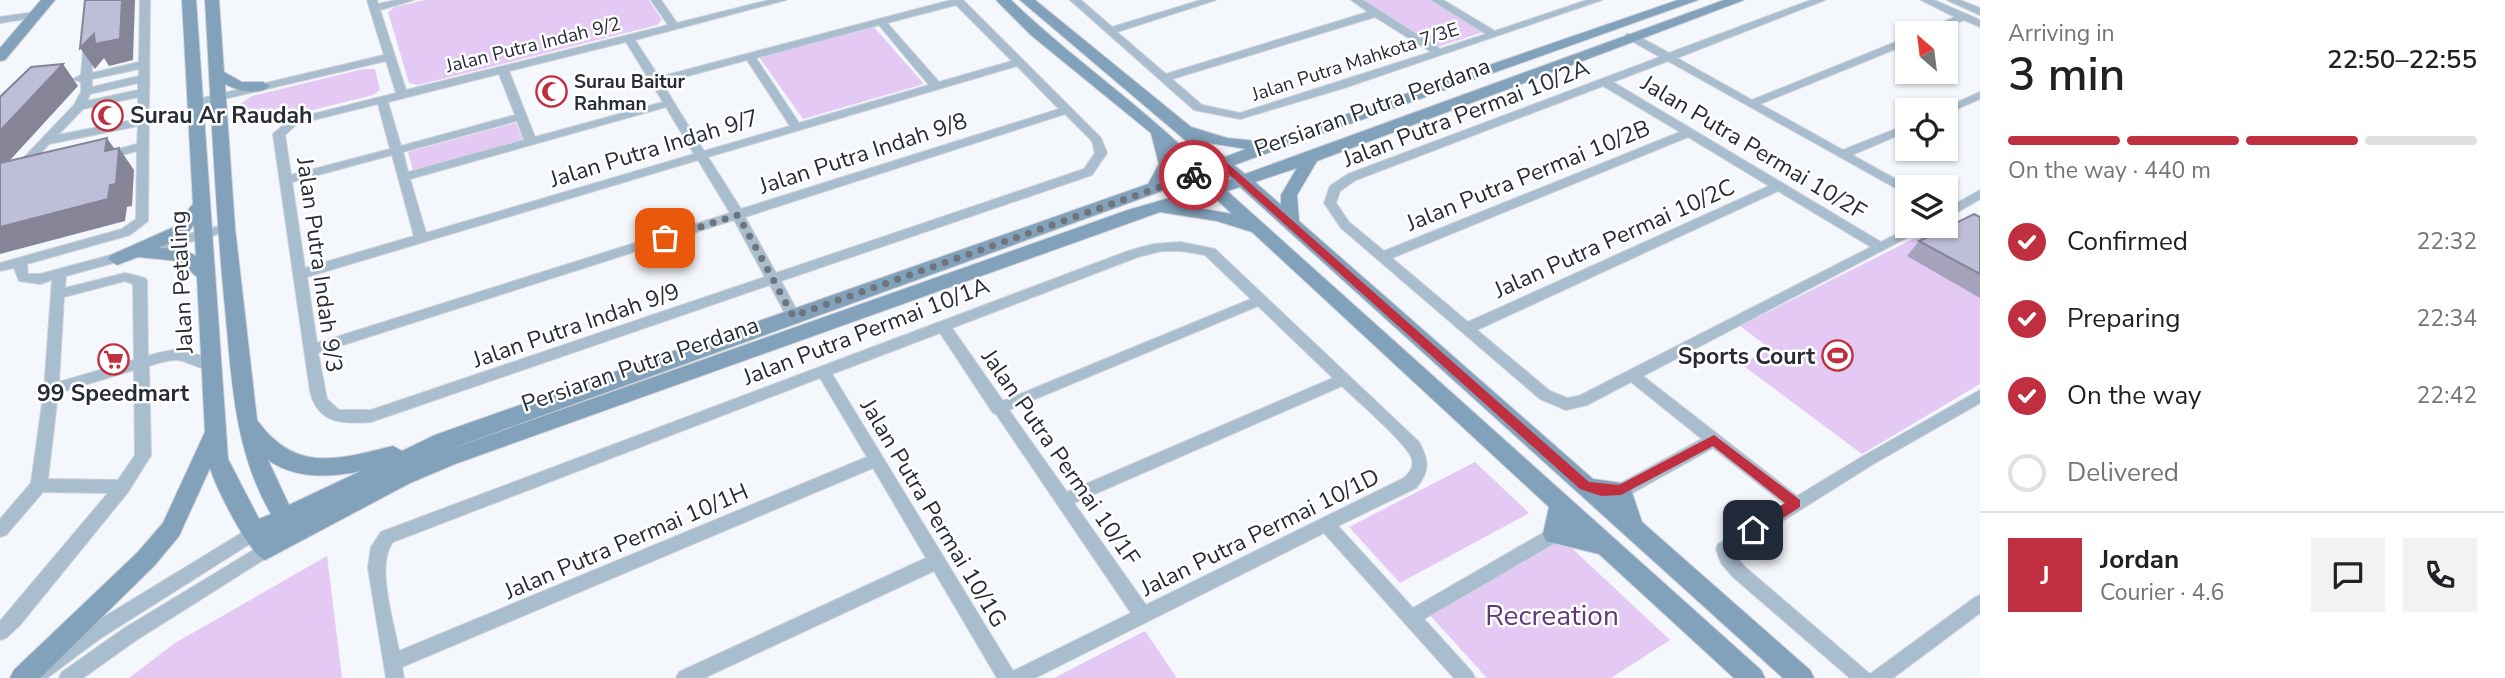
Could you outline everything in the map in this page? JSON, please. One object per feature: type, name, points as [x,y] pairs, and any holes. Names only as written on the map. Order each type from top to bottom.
[{"type":"main road","points":[[0,57],[48,0]]},
{"type":"main road","name":"Jalan Petaling","points":[[190,0],[217,459],[223,476],[259,542]]},
{"type":"main road","name":"Jalan Petaling","points":[[212,0],[226,228],[247,422],[256,463],[289,525]]},
{"type":"main road","points":[[1003,0],[1037,33],[1157,130],[1217,191],[1752,678]]},
{"type":"main road","points":[[1027,0],[1180,125],[1585,486],[1612,496],[1633,528],[1801,678]]},
{"type":"main road","name":"Persiaran Putra Perdana","points":[[259,542],[442,441],[1200,173],[1268,146],[1691,0]]},
{"type":"main road","name":"Persiaran Putra Perdana","points":[[289,525],[447,458],[1134,214],[1217,191],[1311,158],[1630,36],[1734,1]]},
{"type":"main road","points":[[1037,33],[1051,30],[1043,15]]},
{"type":"main road","points":[[217,74],[239,86],[260,87]]},
{"type":"main road","points":[[220,106],[260,87]]},
{"type":"main road","points":[[1180,125],[1225,143],[1268,146]]},
{"type":"main road","points":[[1152,190],[1169,167],[1169,155],[1157,130]]},
{"type":"main road","points":[[1290,223],[1289,195],[1311,158]]},
{"type":"main road","points":[[117,259],[180,231],[201,205]]},
{"type":"main road","points":[[1134,214],[1154,209],[1195,212],[1228,219],[1263,233]]},
{"type":"main road","points":[[139,253],[183,255],[205,274]]},
{"type":"main road","points":[[247,422],[267,449],[281,460],[298,467],[342,466],[442,441]]},
{"type":"main road","points":[[23,678],[146,559],[171,529],[215,432]]},
{"type":"main road","points":[[1529,436],[1537,450],[1579,498],[1579,520]]},
{"type":"main road","points":[[1612,496],[1595,511],[1595,518],[1626,557],[1628,566]]},
{"type":"main road","points":[[1561,504],[1554,534],[1587,539],[1607,546]]},
{"type":"street","points":[[0,267],[126,232],[139,225],[142,220],[145,0]]},
{"type":"street","points":[[402,95],[373,4],[409,0]]},
{"type":"street","points":[[656,0],[674,26]]},
{"type":"street","name":"Jalan Putra Indah 9/2","points":[[293,122],[781,0]]},
{"type":"street","name":"Jalan Putra Mahkota 7/3E","points":[[1075,0],[1198,108],[1240,116],[1597,0]]},
{"type":"street","points":[[1109,31],[1211,0]]},
{"type":"street","points":[[1356,0],[1439,52]]},
{"type":"street","points":[[1436,0],[1493,34]]},
{"type":"street","name":"Jalan Putra Permai 10/2A","points":[[1633,376],[1582,401],[1566,404],[1545,395],[1335,214],[1330,203],[1331,195],[1340,182],[1820,0]]},
{"type":"street","points":[[1926,0],[1980,24]]},
{"type":"street","points":[[1952,0],[1980,12]]},
{"type":"street","points":[[657,81],[958,1],[1067,110]]},
{"type":"street","points":[[1164,78],[1376,13]]},
{"type":"street","points":[[0,20],[35,15]]},
{"type":"street","points":[[1953,21],[1963,17]]},
{"type":"street","points":[[881,22],[936,86]]},
{"type":"street","points":[[32,174],[7,181],[79,106],[86,92],[89,26]]},
{"type":"street","points":[[1630,36],[1895,184]]},
{"type":"street","points":[[629,38],[738,215],[793,316]]},
{"type":"street","points":[[1751,104],[1895,45]]},
{"type":"street","points":[[260,87],[390,57]]},
{"type":"street","points":[[750,57],[797,128]]},
{"type":"street","name":"Jalan Putra Indah 9/7","points":[[300,274],[1019,62]]},
{"type":"street","points":[[65,80],[86,78],[145,64]]},
{"type":"street","points":[[503,70],[531,142]]},
{"type":"street","points":[[86,92],[145,78]]},
{"type":"street","name":"Jalan Putra Permai 10/2F","points":[[1605,82],[1880,247]]},
{"type":"street","points":[[79,106],[145,92]]},
{"type":"street","points":[[1958,105],[1980,95]]},
{"type":"street","points":[[382,100],[421,239]]},
{"type":"street","points":[[198,102],[220,106]]},
{"type":"street","points":[[404,177],[670,103]]},
{"type":"street","name":"Jalan Putra Indah 9/9","points":[[332,414],[348,418],[372,416],[1088,172],[1101,153],[1097,139],[1067,110]]},
{"type":"street","name":"Jalan Putra Indah 9/8","points":[[312,350],[1067,110]]},
{"type":"street","points":[[287,180],[521,117]]},
{"type":"street","points":[[46,141],[144,121]]},
{"type":"street","name":"Jalan Putra Indah 9/3","points":[[293,122],[279,134],[318,400],[332,414]]},
{"type":"street","name":"Jalan Putra Permai 10/2B","points":[[1382,257],[1689,132]]},
{"type":"street","points":[[1843,154],[1895,132]]},
{"type":"street","points":[[94,159],[144,146]]},
{"type":"street","name":"Jalan Putra Permai 10/2C","points":[[1466,329],[1779,186]]},
{"type":"street","points":[[1958,209],[1980,194]]},
{"type":"street","points":[[21,262],[20,271],[24,278],[59,275],[226,228]]},
{"type":"street","points":[[1795,504],[1633,376],[1898,238]]},
{"type":"street","name":"Jalan Putra Permai 10/1A","points":[[394,670],[376,568],[379,547],[387,537],[618,452],[942,325],[1167,245],[1193,246],[1210,252],[1350,383]]},
{"type":"street","points":[[0,530],[38,485],[51,390],[59,275]]},
{"type":"street","points":[[0,632],[7,617],[122,487],[143,456],[140,281],[124,277],[58,294]]},
{"type":"street","points":[[998,409],[1260,300]]},
{"type":"street","name":"Jalan Putra Permai 10/1F","points":[[942,325],[1143,615]]},
{"type":"street","points":[[51,390],[143,362],[182,354],[210,366]]},
{"type":"street","name":"Jalan Putra Permai 10/1G","points":[[823,371],[1006,678]]},
{"type":"street","points":[[1063,501],[1350,383]]},
{"type":"street","name":"Jalan Putra Permai 10/1D","points":[[1017,678],[1410,484],[1421,468],[1414,446],[1350,383]]},
{"type":"street","points":[[1863,678],[1746,579],[1730,563],[1724,549],[1795,504],[1980,396]]},
{"type":"street","points":[[1612,496],[1714,440]]},
{"type":"street","name":"Jalan Putra Permai 10/1H","points":[[394,670],[876,460]]},
{"type":"street","points":[[38,485],[122,487]]},
{"type":"street","points":[[1411,618],[1579,520]]},
{"type":"street","points":[[1327,525],[1466,678]]},
{"type":"street","name":"Persiaran Putra Perdana","points":[[33,678],[95,632],[259,542]]},
{"type":"street","name":"Persiaran Putra Perdana","points":[[68,678],[259,542]]},
{"type":"street","points":[[685,678],[937,561]]},
{"type":"street","points":[[1878,678],[1980,603]]},
{"type":"green space","points":[[425,0],[649,0],[662,20],[657,25],[418,85],[409,83],[388,12],[395,7]]},
{"type":"green space","points":[[1358,0],[1433,0],[1486,31],[1435,48]]},
{"type":"green space","points":[[874,27],[924,84],[803,119],[759,57]]},
{"type":"green space","points":[[363,69],[375,69],[380,90],[373,95],[253,125],[241,125],[238,105],[252,96]]},
{"type":"green space","points":[[516,123],[523,141],[413,171],[408,152]]},
{"type":"green space","points":[[1958,229],[1980,242],[1980,384],[1862,454],[1741,364],[1771,349],[1740,326],[1915,238],[1958,238]]},
{"type":"green space","name":"Recreation","points":[[1475,462],[1529,513],[1400,583],[1349,527]]},
{"type":"green space","name":"Recreation","points":[[1561,538],[1670,640],[1611,678],[1487,678],[1428,613]]},
{"type":"green space","points":[[327,556],[342,678],[129,678],[175,643]]},
{"type":"green space","points":[[1145,631],[1177,678],[1054,678]]},
{"type":"building","points":[[85,0],[122,0],[120,39],[95,44],[94,34],[80,48]]},
{"type":"building","points":[[63,64],[0,131],[0,97],[31,67]]},
{"type":"building","points":[[107,138],[105,151],[119,148],[116,184],[110,185],[108,199],[0,227],[0,163]]},
{"type":"building","points":[[1974,214],[1980,217],[1980,274],[1919,241],[1925,238],[1958,238],[1958,222]]},
{"type":"way so far","points":[[665,238],[738,215],[793,316],[1194,175]]},
{"type":"place","name":"Surau Baitur Rahman","points":[[551,92]]},
{"type":"place","name":"Surau Ar Raudah","points":[[107,115]]},
{"type":"place","name":"Sports Court","points":[[1838,356]]},
{"type":"place","name":"99 Speedmart","points":[[113,359]]},
{"type":"route","points":[[1194,175],[1223,164],[1585,486],[1601,490],[1621,490],[1714,440],[1795,504],[1753,530]]}]
